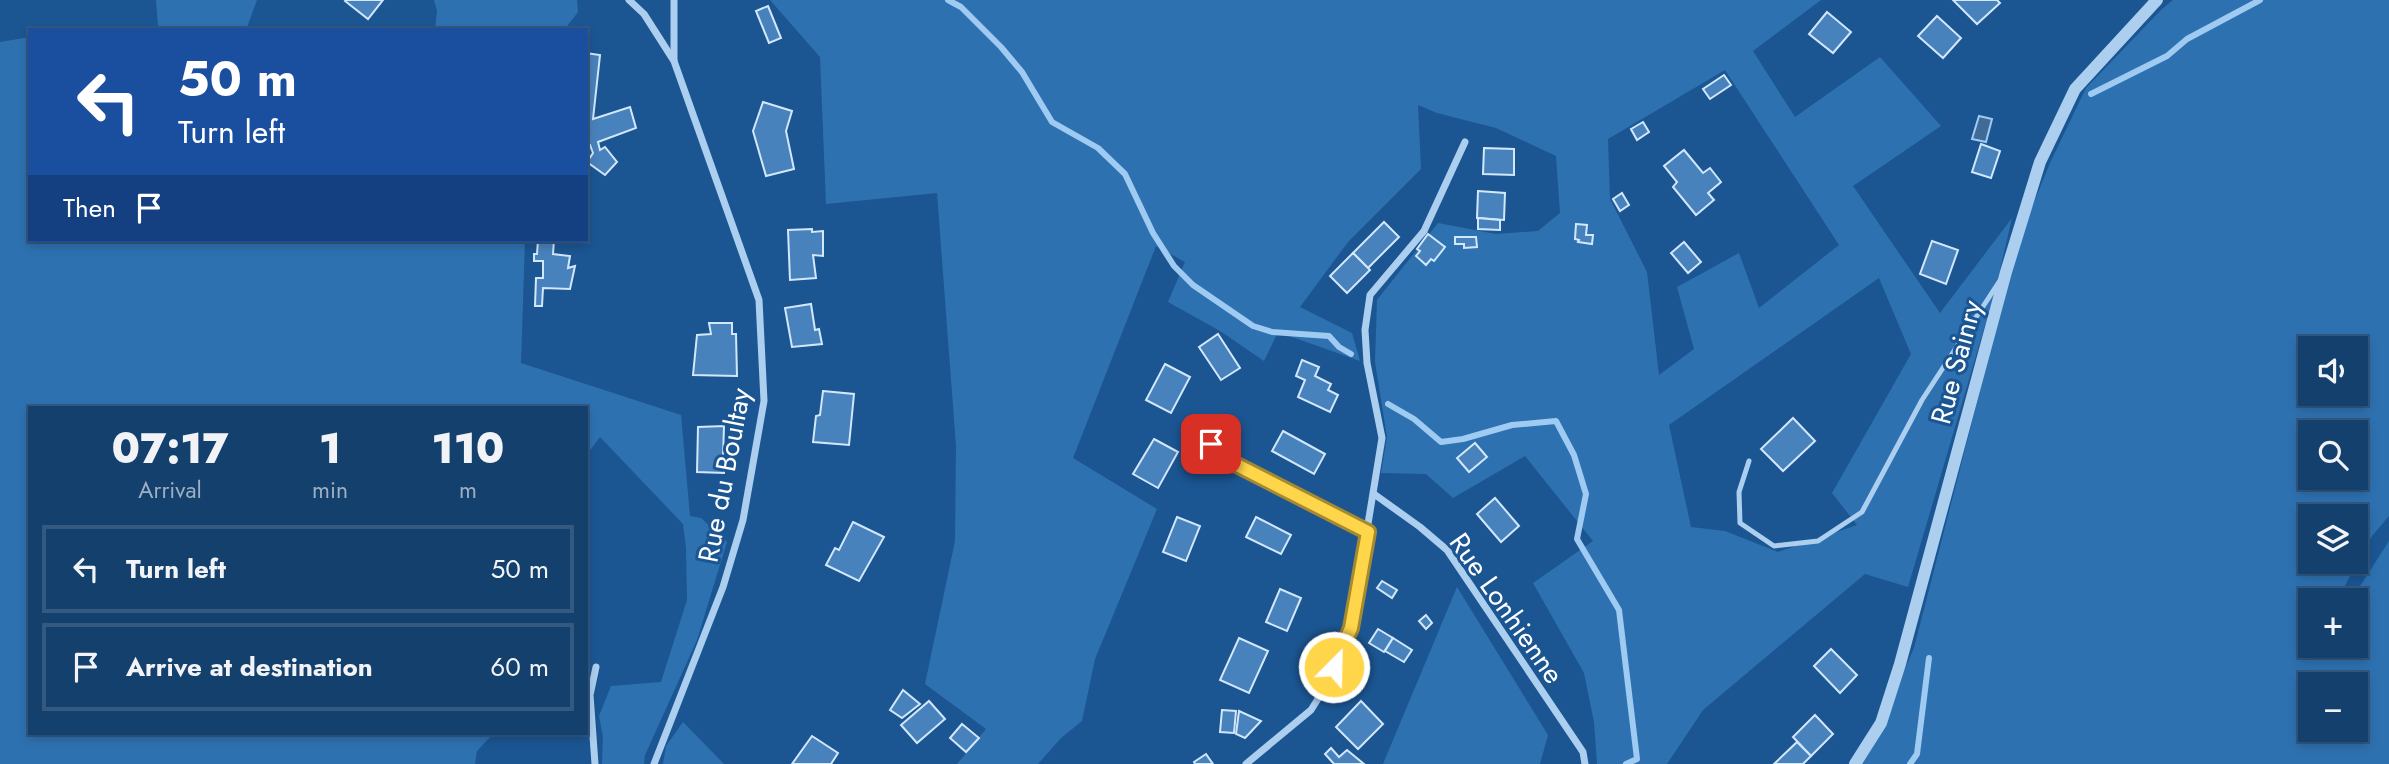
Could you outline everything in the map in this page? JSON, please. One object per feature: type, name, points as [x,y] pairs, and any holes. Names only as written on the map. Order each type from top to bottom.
[{"type":"street","name":"Rue du Boultay","points":[[629,0],[644,14],[674,61],[759,300],[764,401],[743,520],[723,587],[654,764]]},
{"type":"street","points":[[674,0],[674,61]]},
{"type":"street","name":"Rue Sainry","points":[[1855,764],[1881,723],[1900,664],[2006,272],[2040,162],[2075,89],[2157,0]]},
{"type":"street","points":[[1246,764],[1311,710],[1326,687],[1351,628],[1381,438],[1367,363],[1365,330],[1370,295],[1424,231],[1465,142]]},
{"type":"street","points":[[1211,444],[1233,463],[1368,532]]},
{"type":"street","name":"Rue Lonhienne","points":[[1374,494],[1447,550],[1583,752],[1585,764]]},
{"type":"street","points":[[595,764],[590,695],[596,667]]},
{"type":"lane","points":[[1749,461],[1739,492],[1740,523],[1774,546],[1818,541],[1862,512],[1922,400],[2006,272]]},
{"type":"shaded area","points":[[156,0],[257,0],[247,28],[120,28],[158,26]]},
{"type":"shaded area","points":[[434,0],[577,0],[578,12],[566,28],[435,28],[437,11]]},
{"type":"shaded area","points":[[770,0],[1821,0],[1753,51],[1795,117],[1880,57],[1941,126],[1853,186],[1940,313],[2012,218],[1995,291],[1908,587],[1865,574],[1703,710],[1667,764],[1597,764],[1594,722],[1584,673],[1533,583],[1593,541],[1525,456],[1453,498],[1426,474],[1381,473],[1387,437],[1375,362],[1377,300],[1438,223],[1496,234],[1538,231],[1560,213],[1556,156],[1496,128],[1437,113],[1418,105],[1421,169],[1348,242],[1300,307],[1352,333],[1360,361],[1278,332],[1264,361],[1220,331],[1168,302],[1185,262],[1156,246],[1073,458],[1157,509],[1095,659],[1082,721],[1061,738],[1038,764],[957,764],[986,729],[925,684],[955,541],[956,446],[937,193],[826,204],[820,57]],"holes":[[[1725,70],[1839,245],[1759,308],[1739,253],[1677,287],[1694,349],[1659,375],[1647,272],[1610,199],[1608,139]],[[1879,278],[1911,354],[1832,493],[1857,525],[1778,552],[1725,531],[1691,527],[1669,425]]]},
{"type":"shaded area","points":[[2173,0],[2389,0],[2389,516],[2368,543],[2368,504],[2298,504],[2298,574],[2351,574],[2344,588],[2298,588],[2298,658],[2368,658],[2368,588],[2359,588],[2389,541],[2389,764],[1855,764],[1881,723],[1914,648],[2019,239],[2050,163],[2086,88]]},
{"type":"shaded area","points":[[28,37],[28,242],[525,242],[521,363],[681,415],[690,516],[701,518],[727,542],[697,640],[645,755],[644,764],[602,764],[603,737],[599,716],[611,686],[661,682],[687,600],[683,524],[600,437],[588,453],[588,406],[28,406],[28,735],[492,735],[477,751],[475,764],[0,764],[0,42]]},
{"type":"shaded area","points":[[1979,116],[1992,119],[1986,142],[1972,139]]},
{"type":"shaded area","points":[[1457,587],[1548,735],[1540,764],[1383,764]]},
{"type":"shaded area","points":[[683,722],[724,764],[663,764],[666,746]]},
{"type":"building","points":[[346,0],[383,0],[368,19]]},
{"type":"building","points":[[1953,0],[1997,0],[2000,3],[1977,24]]},
{"type":"building","points":[[768,6],[781,38],[769,43],[756,11]]},
{"type":"building","points":[[1827,12],[1851,32],[1833,53],[1809,34]]},
{"type":"building","points":[[1937,16],[1961,38],[1943,58],[1918,36]]},
{"type":"building","points":[[588,53],[600,55],[593,119],[630,107],[636,128],[598,142],[600,150],[605,147],[617,162],[605,175],[588,163],[593,153],[590,145]]},
{"type":"building","points":[[1724,75],[1731,85],[1710,99],[1703,89]]},
{"type":"building","points":[[763,102],[792,111],[786,131],[794,169],[766,176],[753,131]]},
{"type":"building","points":[[1643,122],[1649,132],[1637,140],[1631,129]]},
{"type":"building","points":[[1981,144],[2000,151],[1991,178],[1972,172]]},
{"type":"building","points":[[1484,148],[1514,149],[1514,175],[1483,174]]},
{"type":"building","points":[[1684,150],[1703,173],[1710,168],[1721,182],[1708,193],[1714,200],[1696,215],[1673,187],[1677,182],[1664,166]]},
{"type":"building","points":[[1478,191],[1505,193],[1504,220],[1477,218]]},
{"type":"building","points":[[1622,193],[1629,205],[1620,211],[1613,199]]},
{"type":"building","points":[[1478,218],[1500,220],[1500,230],[1478,229]]},
{"type":"building","points":[[1384,222],[1399,237],[1368,268],[1353,253]]},
{"type":"building","points":[[1576,224],[1587,225],[1586,235],[1593,235],[1592,244],[1575,239]]},
{"type":"building","points":[[812,229],[812,232],[823,231],[823,256],[813,255],[816,278],[790,280],[788,230]]},
{"type":"building","points":[[1428,234],[1445,247],[1434,261],[1431,259],[1426,265],[1416,256],[1420,251],[1417,249]]},
{"type":"building","points":[[1455,237],[1476,237],[1477,247],[1464,248],[1464,244],[1455,244]]},
{"type":"building","points":[[1932,241],[1958,250],[1946,284],[1920,274]]},
{"type":"building","points":[[538,242],[554,242],[553,254],[570,256],[568,268],[575,266],[570,289],[543,288],[542,306],[535,306],[536,278],[543,278],[543,261],[534,261],[534,254],[537,254]]},
{"type":"building","points":[[1684,242],[1701,262],[1688,273],[1671,253]]},
{"type":"building","points":[[1353,253],[1370,270],[1347,293],[1330,276]]},
{"type":"building","points":[[811,304],[815,330],[819,329],[822,344],[792,347],[785,308]]},
{"type":"building","points":[[709,323],[732,323],[732,334],[736,334],[737,376],[693,375],[697,335],[711,334]]},
{"type":"building","points":[[1218,334],[1240,368],[1221,380],[1199,347]]},
{"type":"building","points":[[1302,360],[1319,367],[1315,376],[1331,384],[1328,390],[1338,395],[1330,412],[1298,397],[1305,380],[1296,376]]},
{"type":"building","points":[[1165,364],[1190,377],[1171,413],[1146,400]]},
{"type":"building","points":[[823,391],[854,394],[849,445],[813,442]]},
{"type":"building","points":[[1793,418],[1815,441],[1783,471],[1761,449]]},
{"type":"building","points":[[724,426],[724,473],[697,472],[698,427]]},
{"type":"building","points":[[1283,431],[1325,454],[1314,474],[1272,451]]},
{"type":"building","points":[[1154,439],[1178,452],[1158,488],[1133,474]]},
{"type":"building","points":[[1475,443],[1487,457],[1469,472],[1457,458]]},
{"type":"building","points":[[1495,498],[1519,526],[1501,542],[1477,514]]},
{"type":"building","points":[[1177,517],[1200,526],[1186,561],[1163,552]]},
{"type":"building","points":[[1256,517],[1291,535],[1281,554],[1246,537]]},
{"type":"building","points":[[853,522],[884,537],[859,581],[826,565],[835,548],[839,550]]},
{"type":"building","points":[[1382,581],[1397,590],[1392,598],[1377,588]]},
{"type":"building","points":[[1280,589],[1301,598],[1287,631],[1266,622]]},
{"type":"building","points":[[1426,615],[1432,623],[1426,629],[1419,621]]},
{"type":"building","points":[[1378,629],[1393,638],[1384,652],[1369,643]]},
{"type":"building","points":[[1239,638],[1268,651],[1249,693],[1220,680]]},
{"type":"building","points":[[1393,638],[1412,650],[1404,662],[1385,651]]},
{"type":"building","points":[[1831,649],[1857,675],[1840,693],[1814,666]]},
{"type":"building","points":[[903,690],[920,704],[902,718],[890,710]]},
{"type":"building","points":[[929,701],[945,719],[917,743],[901,725]]},
{"type":"building","points":[[1361,701],[1383,724],[1358,749],[1336,727]]},
{"type":"building","points":[[1222,710],[1236,711],[1234,733],[1220,732]]},
{"type":"building","points":[[1239,711],[1261,721],[1245,738],[1236,734]]},
{"type":"building","points":[[1815,715],[1833,734],[1811,756],[1793,737]]},
{"type":"building","points":[[962,724],[979,738],[966,752],[950,738]]},
{"type":"building","points":[[812,736],[838,753],[831,764],[792,764]]},
{"type":"building","points":[[1797,742],[1811,756],[1803,764],[1774,764]]},
{"type":"building","points":[[1331,748],[1339,757],[1347,750],[1364,764],[1334,764],[1325,754]]},
{"type":"building","points":[[1206,754],[1213,764],[1195,764],[1194,762]]},
{"type":"waterway","points":[[948,0],[961,7],[1001,47],[1022,72],[1052,122],[1098,148],[1125,174],[1153,233],[1174,266],[1193,285],[1253,326],[1272,332],[1329,336],[1339,347],[1351,354]]},
{"type":"waterway","points":[[2091,94],[2167,56],[2187,39],[2260,0]]},
{"type":"waterway","points":[[1388,404],[1414,419],[1441,442],[1463,439],[1512,425],[1556,421],[1574,455],[1586,494],[1577,539],[1619,610],[1637,759],[1626,764]]},
{"type":"waterway","points":[[1910,764],[1917,754],[1929,658]]},
{"type":"route","points":[[1211,444],[1233,463],[1368,532],[1351,628],[1334,667]]}]
